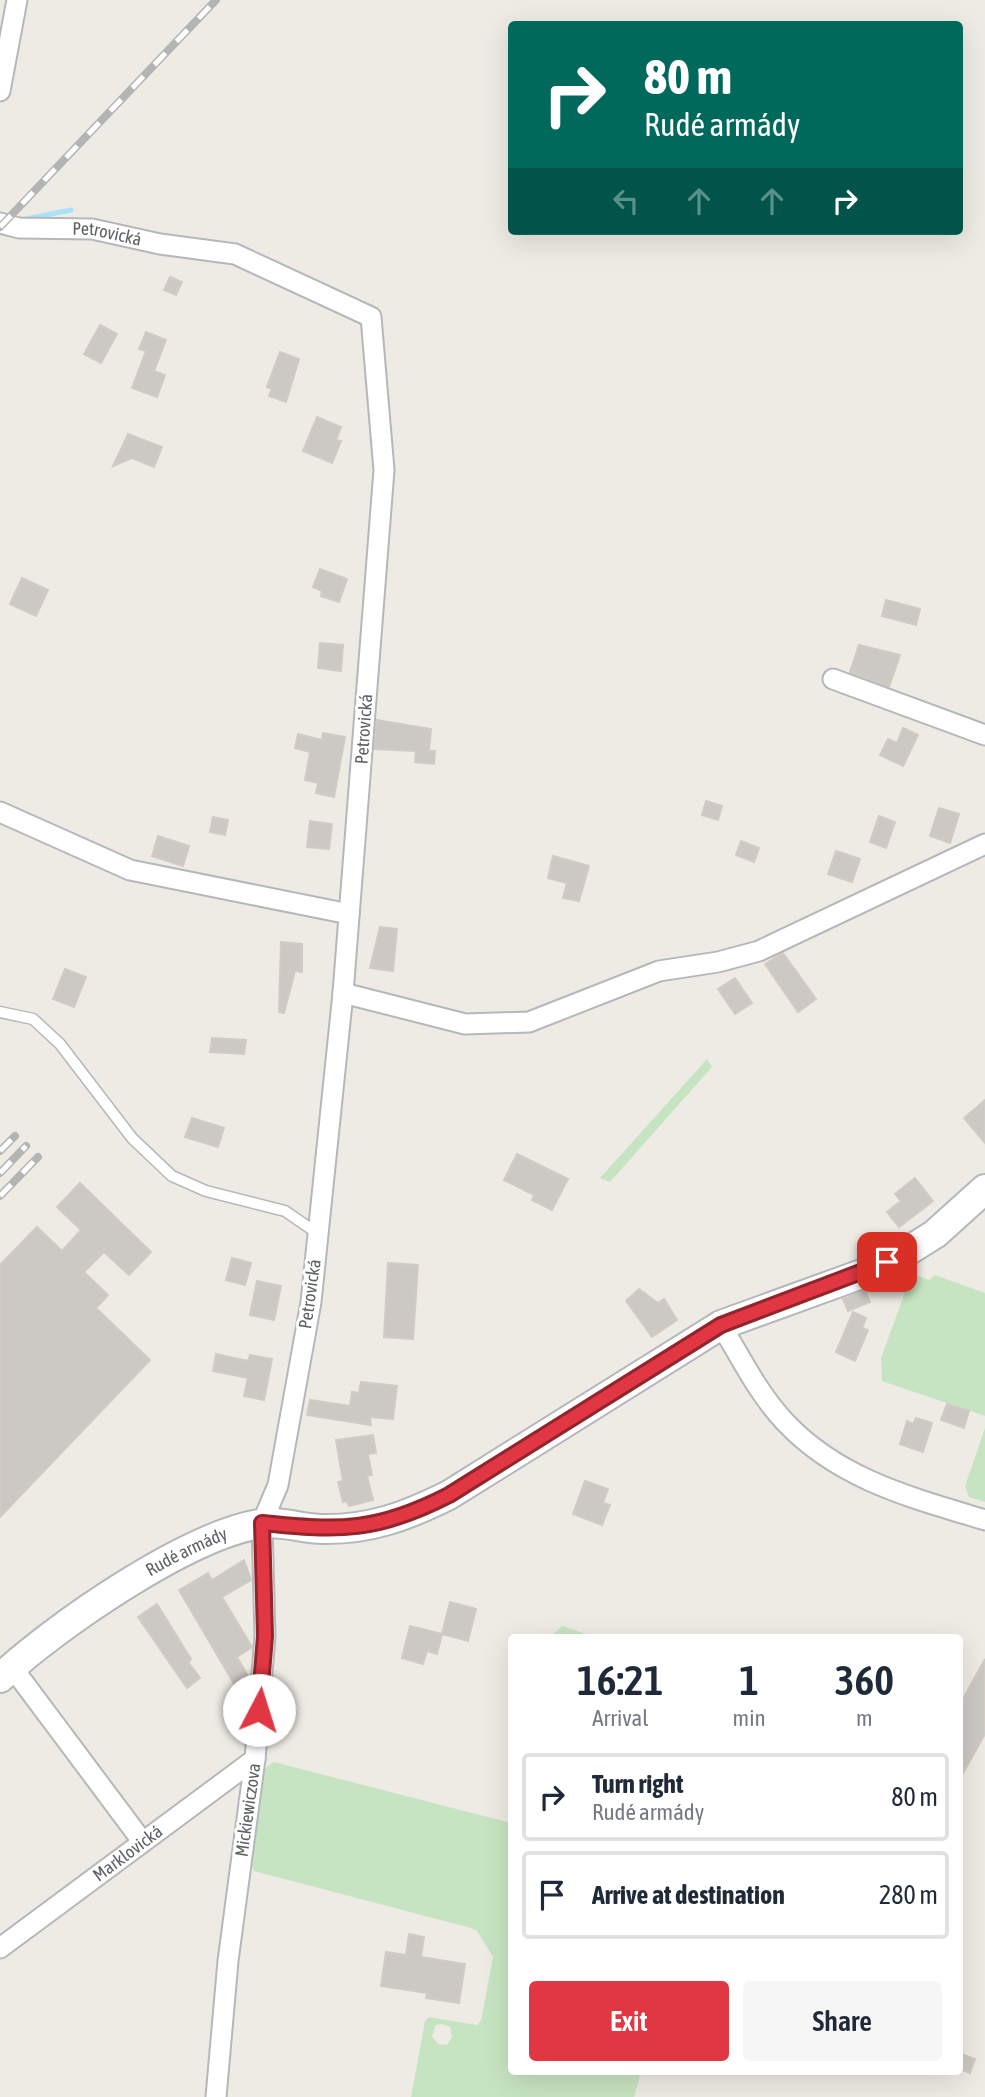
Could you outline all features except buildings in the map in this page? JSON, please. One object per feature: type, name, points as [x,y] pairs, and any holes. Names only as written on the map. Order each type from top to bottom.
[{"type":"main road","name":"Rudé armády","points":[[6,1672],[128,1582],[229,1531],[262,1523],[321,1529],[369,1527],[410,1515],[449,1495],[721,1325],[870,1270],[935,1234],[980,1197]]},
{"type":"street","points":[[0,91],[17,0]]},
{"type":"street","name":"Petrovická","points":[[0,223],[19,228],[92,229],[160,244],[235,254],[371,317],[384,470],[343,993],[311,1302],[278,1485],[262,1523]]},
{"type":"street","points":[[833,679],[985,735]]},
{"type":"street","points":[[0,812],[130,870],[349,914]]},
{"type":"street","points":[[343,993],[465,1024],[529,1021],[659,971],[719,962],[759,951],[985,844]]},
{"type":"street","points":[[721,1325],[762,1393],[786,1423],[820,1453],[855,1477],[985,1520]]},
{"type":"street","name":"Mickiewiczova","points":[[216,2097],[228,1961],[255,1759],[265,1636],[262,1523]]},
{"type":"street","points":[[6,1672],[142,1841]]},
{"type":"street","name":"Marklovická","points":[[0,1948],[255,1759]]},
{"type":"lane","points":[[0,1012],[33,1019],[51,1035],[132,1138],[172,1176],[206,1191],[285,1211],[318,1234]]},
{"type":"green space","points":[[707,1059],[712,1067],[610,1182],[600,1178]]},
{"type":"green space","points":[[935,1275],[985,1293],[985,1416],[882,1381],[881,1358],[908,1284],[918,1276],[929,1280]]},
{"type":"green space","points":[[985,1428],[985,1502],[969,1497],[965,1486]]},
{"type":"green space","points":[[563,1626],[586,1634],[553,1634]]},
{"type":"green space","points":[[274,1762],[508,1822],[508,2075],[640,2075],[634,2097],[411,2097],[425,2021],[429,2017],[477,2025],[481,2021],[493,1957],[477,1931],[254,1871],[250,1861],[265,1768]],"holes":[[[442,2024],[450,2027],[452,2037],[447,2045],[438,2044],[432,2036],[436,2025]]]},
{"type":"waterway","points":[[26,219],[71,210]]},
{"type":"railway","points":[[0,227],[216,0]]},
{"type":"railway","points":[[0,1151],[15,1136]]},
{"type":"railway","points":[[0,1173],[26,1146]]},
{"type":"railway","points":[[0,1196],[38,1157]]},
{"type":"route","points":[[259,1710],[265,1636],[261,1566],[262,1523],[321,1529],[369,1527],[410,1515],[449,1495],[721,1325],[887,1262]]}]
